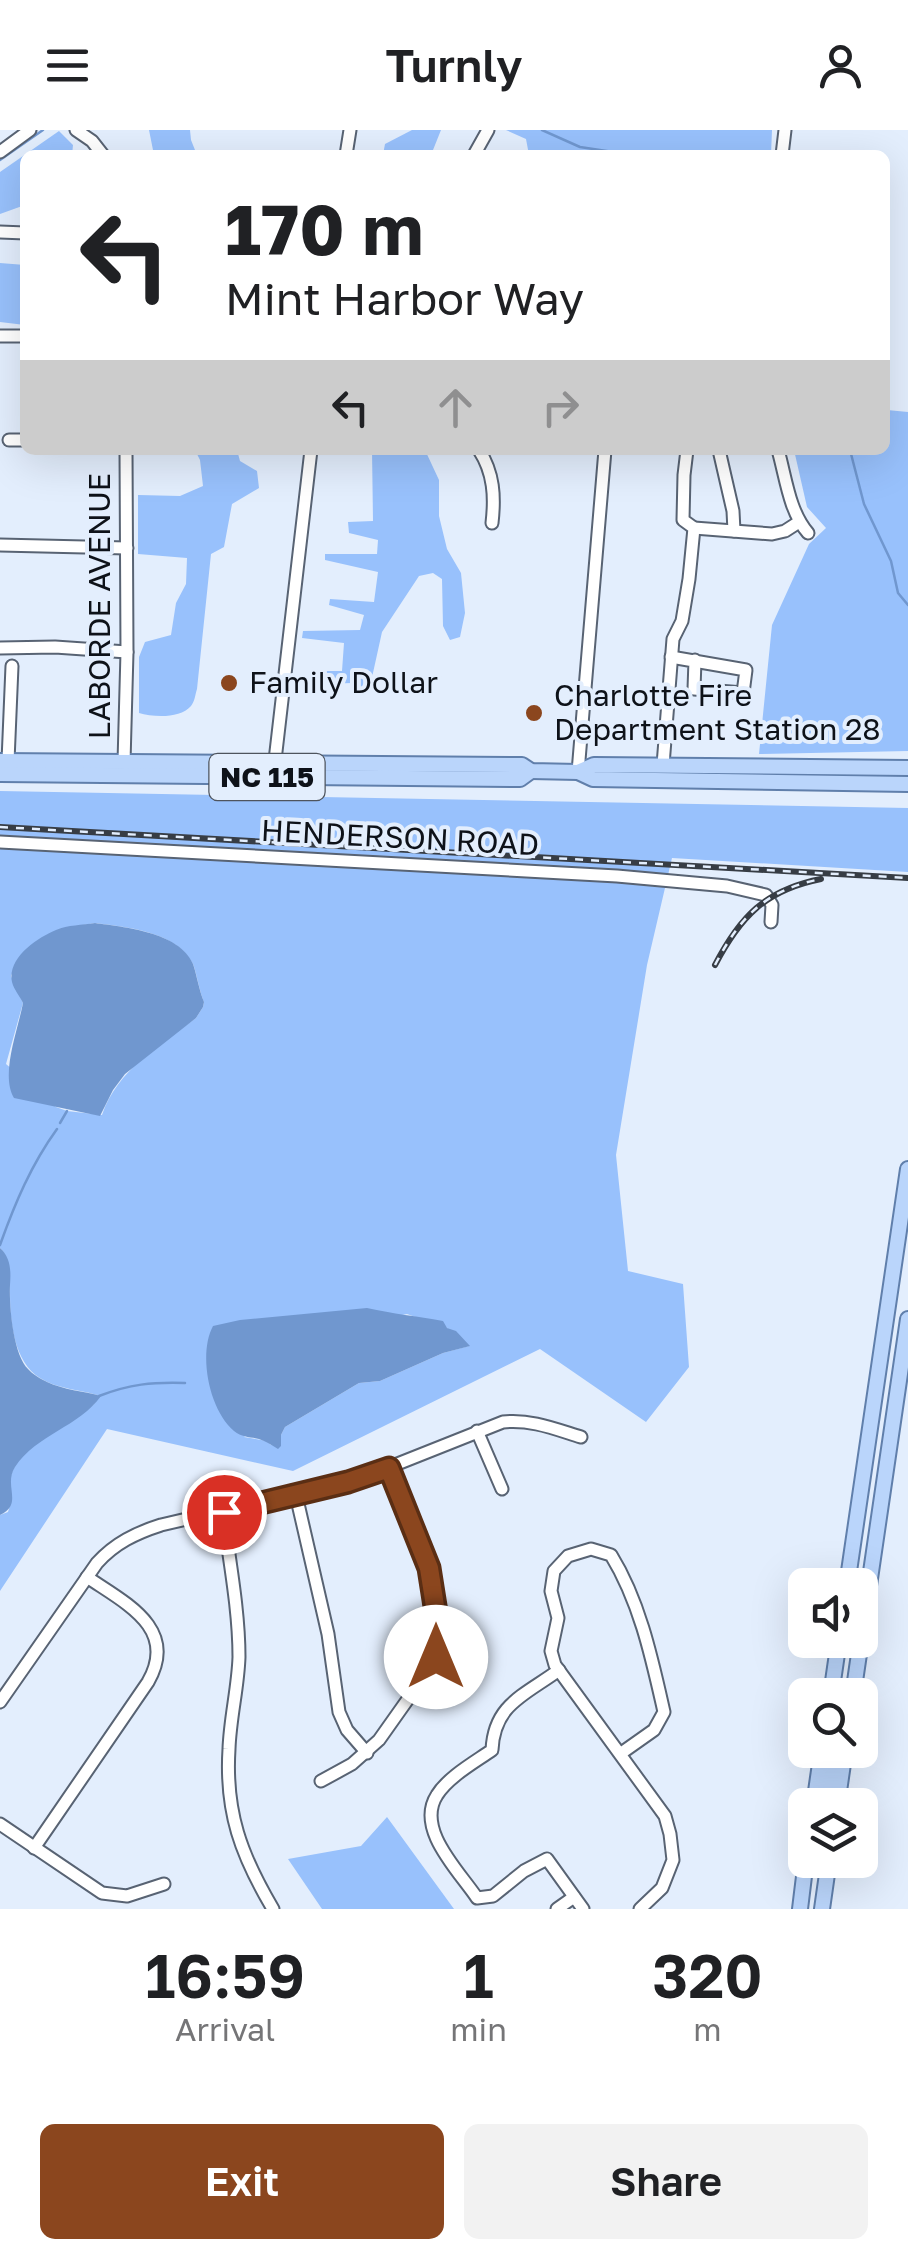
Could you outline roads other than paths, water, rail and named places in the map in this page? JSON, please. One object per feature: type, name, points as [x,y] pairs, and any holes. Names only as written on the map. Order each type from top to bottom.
[{"type":"main road","name":"NC 115","points":[[3,765],[124,762],[274,770]]},
{"type":"main road","name":"NC 115","points":[[3,765],[274,770],[522,765],[531,771],[578,772],[593,779],[908,784]]},
{"type":"main road","name":"NC 115","points":[[578,772],[594,765],[908,768]]},
{"type":"main road","points":[[850,1568],[908,1169]]},
{"type":"main road","points":[[855,1678],[908,1319]]},
{"type":"main road","points":[[800,1909],[804,1878]]},
{"type":"main road","points":[[822,1909],[826,1878]]},
{"type":"street","points":[[0,152],[30,130]]},
{"type":"street","points":[[76,130],[99,150]]},
{"type":"street","points":[[9,440],[20,440]]},
{"type":"street","name":"LABORDE AVENUE","points":[[124,762],[126,455]]},
{"type":"street","points":[[274,770],[309,455]]},
{"type":"street","points":[[482,455],[493,486],[492,524]]},
{"type":"street","points":[[578,772],[604,455]]},
{"type":"street","points":[[686,455],[683,520],[694,528],[772,534],[799,522]]},
{"type":"street","points":[[719,455],[734,531]]},
{"type":"street","points":[[779,455],[794,510],[808,533]]},
{"type":"street","points":[[663,766],[671,657],[675,631],[682,620],[694,528]]},
{"type":"street","points":[[0,545],[127,548]]},
{"type":"street","points":[[0,648],[127,652]]},
{"type":"street","points":[[671,657],[696,660],[746,670],[743,693],[694,689],[696,660]]},
{"type":"street","points":[[3,765],[12,666]]},
{"type":"street","name":"HENDERSON ROAD","points":[[0,842],[523,870],[727,886],[766,895],[772,905],[771,922]]},
{"type":"street","points":[[0,1702],[87,1577],[108,1551],[132,1536],[165,1524],[348,1482],[503,1422],[537,1423],[581,1437]]},
{"type":"street","points":[[477,1431],[502,1490]]},
{"type":"street","points":[[321,1781],[367,1752],[390,1727],[430,1668],[439,1645],[429,1568],[389,1468]]},
{"type":"street","points":[[296,1495],[328,1634],[339,1712],[347,1730],[367,1752]]},
{"type":"street","points":[[224,1512],[238,1656],[228,1784],[235,1831],[254,1878],[273,1909]]},
{"type":"street","points":[[620,1754],[654,1730],[664,1712],[626,1578],[612,1555],[591,1548],[568,1556],[554,1572],[551,1591],[558,1618],[551,1651],[559,1670],[665,1816],[673,1860],[662,1888],[643,1908]]},
{"type":"street","points":[[34,1848],[148,1682],[156,1664],[156,1643],[145,1619],[87,1577]]},
{"type":"street","points":[[559,1670],[502,1712],[493,1732],[492,1750],[437,1794],[430,1812],[431,1829],[481,1904],[524,1871],[547,1860],[582,1909]]},
{"type":"street","points":[[0,1824],[106,1894],[133,1895],[164,1884]]},
{"type":"street","points":[[556,1909],[574,1897]]},
{"type":"waterway","points":[[0,160],[43,130]]},
{"type":"waterway","points":[[542,130],[580,147],[600,150]]},
{"type":"waterway","points":[[851,455],[864,504],[891,561],[898,593],[908,605]]},
{"type":"waterway","points":[[60,1123],[67,1111]]},
{"type":"waterway","points":[[0,1245],[24,1185],[57,1129]]},
{"type":"waterway","points":[[99,1396],[141,1385],[185,1383]]},
{"type":"railway","points":[[0,827],[908,878]]},
{"type":"railway","points":[[715,965],[734,933],[756,908],[784,890],[821,879]]},
{"type":"place","name":"Family Dollar","points":[[229,683]]},
{"type":"place","name":"Charlotte Fire Department Station 28","points":[[534,713]]}]
